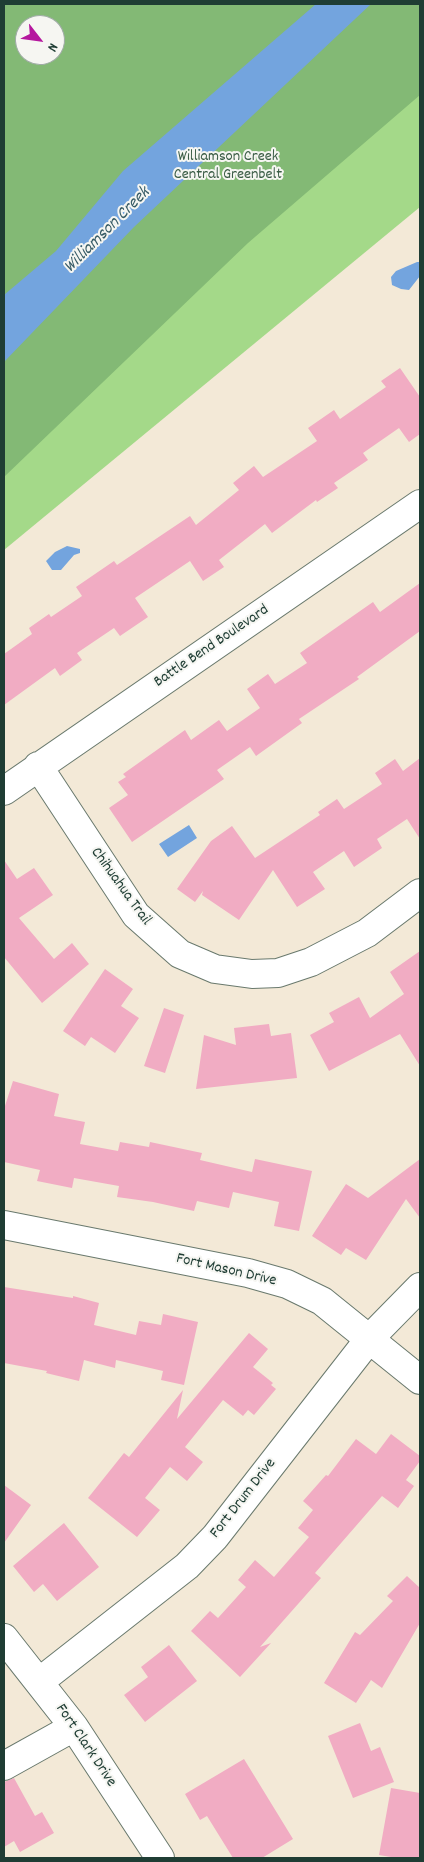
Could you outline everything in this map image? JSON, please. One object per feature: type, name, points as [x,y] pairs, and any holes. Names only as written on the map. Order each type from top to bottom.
[{"type":"street","name":"Battle Bend Boulevard","points":[[4,791],[420,504]]},
{"type":"street","name":"Chihuahua Trail","points":[[38,766],[136,915],[180,954],[215,969],[252,974],[278,973],[311,962],[367,933],[420,893]]},
{"type":"street","name":"Fort Mason Drive","points":[[4,1225],[248,1273],[287,1284],[322,1301],[420,1380]]},
{"type":"street","name":"Fort Drum Drive","points":[[39,1682],[187,1566],[215,1537],[370,1338],[420,1287]]},
{"type":"street","name":"Fort Clark Drive","points":[[4,1638],[74,1727],[160,1858]]},
{"type":"street","points":[[4,1766],[74,1727]]},
{"type":"green space","name":"Williamson Creek Central Greenbelt","points":[[4,4],[420,4],[420,95],[248,243],[4,477]]},
{"type":"green space","name":"Williamson Creek Central Greenbelt","points":[[420,4],[420,207],[4,550],[4,174]]},
{"type":"water","name":"Williamson Creek","points":[[316,4],[371,4],[134,227],[4,362],[4,295],[56,251],[123,171]]},
{"type":"water","points":[[420,262],[420,276],[409,290],[392,285],[391,277],[396,271]]},
{"type":"water","points":[[67,546],[80,549],[80,553],[74,555],[61,570],[52,570],[46,561],[55,552]]},
{"type":"water","points":[[189,825],[197,838],[168,857],[159,844]]},
{"type":"building","points":[[400,368],[420,397],[420,434],[409,442],[399,428],[363,453],[368,460],[334,483],[338,488],[317,502],[316,500],[272,533],[265,524],[219,560],[224,567],[203,581],[190,561],[135,598],[148,617],[120,636],[114,628],[77,653],[82,660],[60,676],[55,668],[4,705],[4,654],[32,634],[29,628],[49,614],[51,617],[82,596],[76,587],[114,561],[117,565],[190,516],[196,525],[239,490],[233,483],[254,466],[263,477],[317,441],[308,428],[334,410],[340,419],[386,387],[381,381]]},
{"type":"building","points":[[420,583],[420,631],[357,677],[359,679],[299,719],[302,723],[256,756],[250,747],[217,770],[224,779],[132,842],[109,808],[128,795],[118,782],[126,777],[123,774],[185,730],[191,740],[219,720],[227,731],[260,708],[247,689],[268,674],[275,684],[307,663],[300,653],[373,602],[380,612]]},
{"type":"building","points":[[420,758],[420,839],[407,819],[377,839],[382,848],[354,867],[344,851],[313,872],[325,889],[297,907],[273,870],[239,920],[202,895],[203,891],[195,902],[177,889],[211,841],[232,826],[255,858],[320,815],[318,812],[337,799],[344,809],[382,784],[375,773],[395,759],[403,771]]},
{"type":"building","points":[[4,860],[17,879],[34,868],[53,895],[19,918],[54,959],[72,943],[89,964],[42,1003],[4,957]]},
{"type":"building","points":[[420,951],[420,1066],[400,1034],[329,1071],[310,1035],[334,1022],[329,1013],[359,997],[370,1018],[404,994],[390,972]]},
{"type":"building","points":[[105,969],[133,989],[121,1006],[139,1018],[115,1053],[91,1037],[85,1046],[63,1031]]},
{"type":"building","points":[[164,1008],[184,1015],[165,1073],[144,1066]]},
{"type":"building","points":[[269,1024],[271,1036],[291,1033],[297,1078],[196,1089],[204,1035],[236,1045],[234,1028]]},
{"type":"building","points":[[13,1081],[59,1094],[54,1116],[85,1122],[80,1144],[118,1151],[120,1142],[149,1147],[150,1142],[202,1153],[200,1160],[252,1172],[255,1159],[312,1171],[299,1231],[274,1226],[279,1202],[233,1192],[229,1208],[197,1201],[194,1211],[153,1202],[117,1197],[119,1186],[74,1178],[72,1188],[37,1181],[40,1170],[4,1162],[4,1109]]},
{"type":"building","points":[[420,1159],[420,1218],[406,1199],[366,1260],[346,1248],[341,1255],[312,1236],[346,1184],[368,1198]]},
{"type":"building","points":[[4,1287],[73,1298],[73,1296],[99,1303],[94,1325],[136,1335],[139,1321],[161,1325],[163,1314],[198,1322],[184,1385],[161,1380],[163,1371],[116,1360],[115,1368],[84,1360],[79,1381],[46,1373],[47,1371],[4,1363]]},
{"type":"building","points":[[249,1333],[268,1349],[253,1367],[273,1383],[271,1385],[276,1389],[254,1415],[248,1410],[243,1416],[223,1400],[185,1447],[203,1462],[187,1481],[170,1467],[145,1498],[160,1510],[137,1537],[88,1498],[124,1453],[129,1457],[183,1390],[177,1419]]},
{"type":"building","points":[[391,1434],[420,1456],[420,1461],[406,1480],[414,1486],[398,1508],[382,1496],[315,1573],[321,1578],[260,1647],[271,1643],[240,1677],[191,1631],[210,1611],[218,1618],[246,1587],[238,1580],[255,1560],[274,1577],[309,1537],[298,1528],[313,1510],[303,1501],[326,1475],[328,1476],[356,1439],[376,1454]]},
{"type":"building","points":[[4,1485],[31,1505],[4,1543]]},
{"type":"building","points":[[64,1523],[99,1567],[57,1601],[43,1584],[34,1592],[13,1566]]},
{"type":"building","points":[[407,1576],[420,1588],[420,1623],[382,1688],[371,1680],[356,1703],[324,1683],[355,1632],[360,1635],[393,1601],[387,1596]]},
{"type":"building","points":[[169,1645],[197,1681],[145,1722],[124,1695],[148,1677],[141,1667]]},
{"type":"building","points":[[360,1723],[371,1751],[380,1747],[394,1782],[353,1798],[328,1736]]},
{"type":"building","points":[[244,1759],[293,1839],[262,1858],[233,1858],[207,1816],[200,1820],[185,1794]]},
{"type":"building","points":[[14,1778],[35,1816],[42,1812],[54,1833],[20,1852],[14,1841],[4,1847],[4,1782]]},
{"type":"building","points":[[391,1788],[420,1793],[420,1858],[397,1858],[379,1855]]}]
